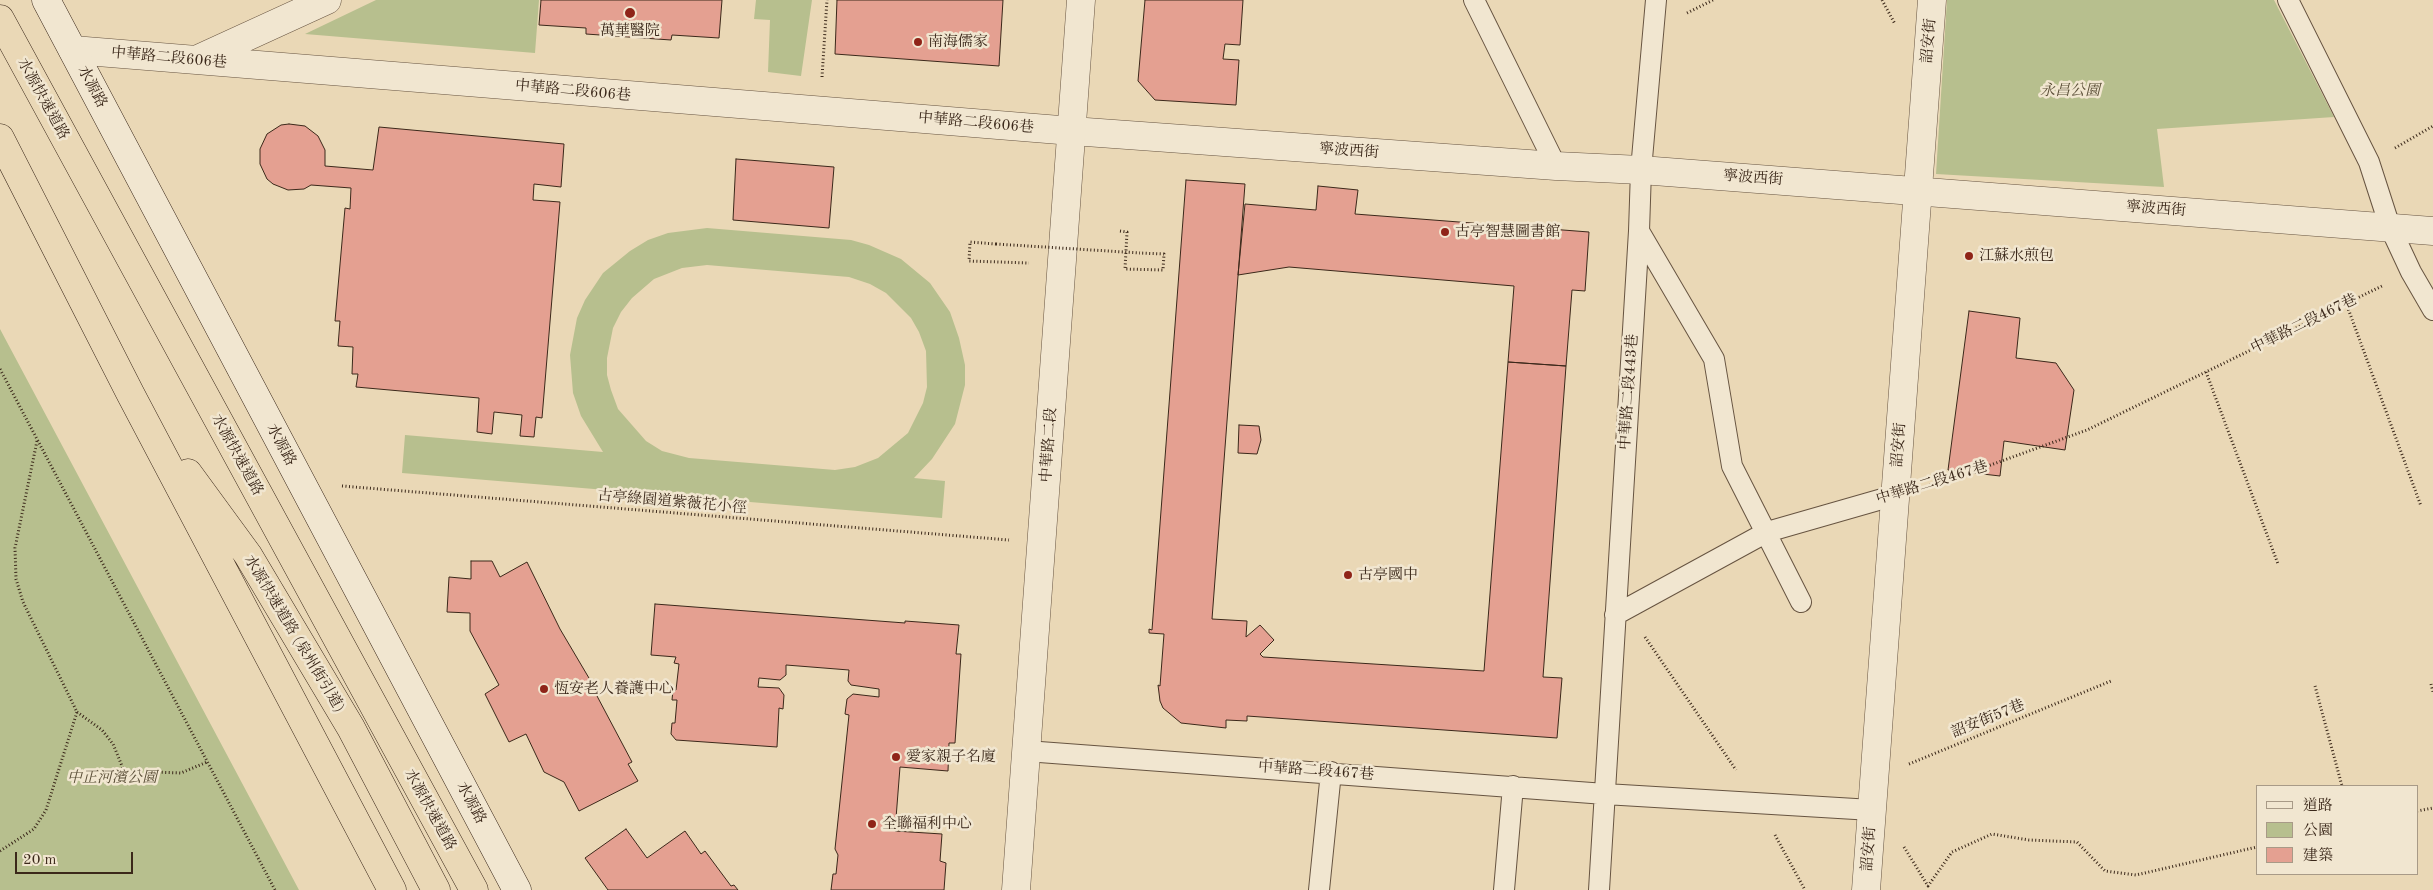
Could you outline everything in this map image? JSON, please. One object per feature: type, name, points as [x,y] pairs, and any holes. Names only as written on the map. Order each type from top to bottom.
[{"type":"highway","name":"水源快速道路","points":[[0,19],[474,890]]},
{"type":"highway","points":[[0,138],[130,393],[392,890]]},
{"type":"highway","name":"水源快速道路 (泉州街引道)","points":[[130,393],[248,555],[351,728],[436,890]]},
{"type":"street","name":"水源路","points":[[46,0],[517,890]]},
{"type":"street","points":[[195,60],[327,0]]},
{"type":"street","name":"中華路二段","points":[[1016,890],[1081,0]]},
{"type":"street","name":"詔安街","points":[[1866,890],[1896,495],[1916,191],[1932,0]]},
{"type":"street","name":"中華路二段606巷","points":[[73,50],[1072,131]]},
{"type":"street","name":"寧波西街","points":[[1072,131],[1556,166],[1641,170],[2433,231]]},
{"type":"lane","points":[[1474,0],[1556,166]]},
{"type":"lane","name":"中華路二段443巷","points":[[1615,615],[1639,231],[1641,170],[1656,0]]},
{"type":"lane","points":[[2288,0],[2369,162],[2390,228],[2411,272],[2433,310]]},
{"type":"lane","points":[[1639,231],[1714,358],[1732,466],[1801,602]]},
{"type":"lane","name":"中華路二段467巷","points":[[1615,615],[1767,532],[1896,495]]},
{"type":"lane","points":[[1599,890],[1615,615]]},
{"type":"lane","name":"中華路二段467巷","points":[[1026,751],[1331,772],[1606,794],[1872,810]]},
{"type":"lane","points":[[1319,890],[1331,772]]},
{"type":"lane","points":[[1504,890],[1513,786]]},
{"type":"path","points":[[820,110],[827,0]]},
{"type":"path","points":[[2369,162],[2433,126]]},
{"type":"path","points":[[1034,264],[969,261],[970,242],[1053,248],[1120,252],[1130,252],[1164,254],[1163,270],[1125,269],[1126,259],[1126,250],[1127,232],[1120,231]]},
{"type":"path","points":[[1035,245],[1035,254]]},
{"type":"path","name":"中華路二段467巷","points":[[1896,495],[1963,475],[2087,430],[2411,272]]},
{"type":"path","points":[[2346,303],[2421,506]]},
{"type":"path","points":[[0,369],[275,890]]},
{"type":"path","points":[[2206,372],[2278,564]]},
{"type":"path","points":[[37,440],[15,548],[16,579],[23,602],[77,712],[102,730],[113,744],[124,771],[181,773],[207,762]]},
{"type":"path","name":"古亭綠園道紫薇花小徑","points":[[301,483],[1042,543]]},
{"type":"path","points":[[1615,615],[1640,629],[1757,802],[1805,890]]},
{"type":"path","name":"詔安街57巷","points":[[1874,778],[2111,681]]},
{"type":"path","points":[[2431,684],[2433,692]]},
{"type":"path","points":[[2315,686],[2342,785]]},
{"type":"path","points":[[0,851],[34,829],[46,810],[77,712]]},
{"type":"path","points":[[2418,811],[2433,808]]},
{"type":"path","points":[[1872,810],[1902,844],[1928,886],[1952,852],[1992,834],[2029,840],[2077,842],[2105,871],[2136,876],[2256,847]]},
{"type":"green space","points":[[376,0],[539,0],[535,53],[305,34]]},
{"type":"green space","points":[[756,0],[812,0],[801,76],[768,72],[770,20],[754,19]]},
{"type":"green space","name":"永昌公園","points":[[1947,0],[2274,0],[2334,117],[2157,129],[2164,187],[1936,174]]},
{"type":"green space","points":[[707,228],[851,240],[869,245],[901,259],[930,283],[950,312],[959,338],[965,365],[965,385],[955,424],[932,459],[914,478],[945,481],[942,518],[402,473],[405,435],[603,452],[581,416],[573,393],[570,355],[577,318],[585,300],[603,273],[630,251],[648,240],[668,233]],"holes":[[[707,265],[849,277],[870,284],[886,293],[911,318],[926,351],[927,387],[923,403],[908,433],[878,458],[855,467],[835,470],[689,458],[662,451],[646,441],[618,409],[607,375],[607,358],[613,328],[621,312],[632,298],[654,279],[682,268]]]},
{"type":"green space","name":"中正河濱公園","points":[[0,329],[299,890],[0,890]]},
{"type":"building","name":"萬華醫院","points":[[541,0],[722,0],[719,38],[672,35],[671,40],[586,34],[586,28],[539,25]]},
{"type":"building","name":"南海儒家","points":[[837,0],[1003,0],[999,66],[835,54]]},
{"type":"building","points":[[1145,0],[1243,0],[1240,45],[1225,44],[1223,59],[1239,60],[1236,105],[1155,100],[1138,81]]},
{"type":"building","points":[[281,125],[305,126],[318,136],[325,150],[325,166],[373,170],[379,127],[564,144],[561,187],[534,184],[533,200],[560,202],[542,418],[536,417],[534,437],[520,436],[522,415],[494,412],[492,434],[477,432],[479,398],[356,387],[358,374],[352,374],[353,347],[338,346],[340,321],[335,321],[345,208],[350,209],[351,188],[311,185],[304,189],[288,190],[273,184],[267,179],[260,164],[260,149],[267,134]]},
{"type":"building","points":[[736,159],[834,167],[829,228],[733,220]]},
{"type":"building","points":[[1186,180],[1245,184],[1212,619],[1247,621],[1246,637],[1260,625],[1274,640],[1260,654],[1263,657],[1484,671],[1508,362],[1566,366],[1543,677],[1562,678],[1557,738],[1247,716],[1247,721],[1226,720],[1226,728],[1181,723],[1163,708],[1158,685],[1160,686],[1164,634],[1149,633],[1149,629],[1152,630]]},
{"type":"building","points":[[1318,186],[1358,190],[1355,214],[1589,232],[1585,291],[1572,290],[1566,366],[1508,362],[1514,286],[1289,267],[1238,275],[1245,204],[1316,210]]},
{"type":"building","points":[[1969,311],[2020,318],[2016,358],[2056,363],[2074,390],[2065,450],[2004,441],[2000,476],[1948,470]]},
{"type":"building","points":[[1239,425],[1259,426],[1261,440],[1257,454],[1238,453]]},
{"type":"building","name":"恆安老人養護中心","points":[[471,561],[492,561],[500,577],[527,562],[560,629],[599,695],[597,696],[632,762],[628,764],[638,781],[579,811],[564,782],[544,772],[526,734],[509,742],[485,694],[499,685],[470,631],[470,613],[447,612],[449,577],[471,579]]},
{"type":"building","name":"愛家親子名廈","points":[[655,604],[905,623],[905,621],[959,625],[956,654],[961,654],[955,743],[949,743],[948,771],[900,767],[895,831],[942,834],[940,861],[946,863],[944,890],[831,890],[833,874],[836,874],[838,855],[835,849],[849,715],[845,714],[847,699],[853,694],[879,697],[879,689],[851,685],[848,681],[849,670],[786,665],[786,675],[780,680],[759,678],[758,687],[779,688],[784,695],[783,709],[779,708],[777,747],[676,740],[671,734],[672,723],[675,723],[677,700],[672,700],[673,690],[676,690],[679,664],[674,663],[676,657],[651,655]]},
{"type":"building","points":[[626,829],[647,858],[685,831],[701,854],[705,851],[731,886],[734,885],[738,890],[608,890],[585,858]]},
{"type":"place","name":"萬華醫院","points":[[630,13]]},
{"type":"place","name":"南海儒家","points":[[918,42]]},
{"type":"place","name":"古亭智慧圖書館","points":[[1445,232]]},
{"type":"place","name":"江蘇水煎包","points":[[1969,256]]},
{"type":"place","name":"古亭國中","points":[[1348,575]]},
{"type":"place","name":"恆安老人養護中心","points":[[544,689]]},
{"type":"place","name":"愛家親子名廈","points":[[896,757]]},
{"type":"place","name":"全聯福利中心","points":[[872,824]]}]
